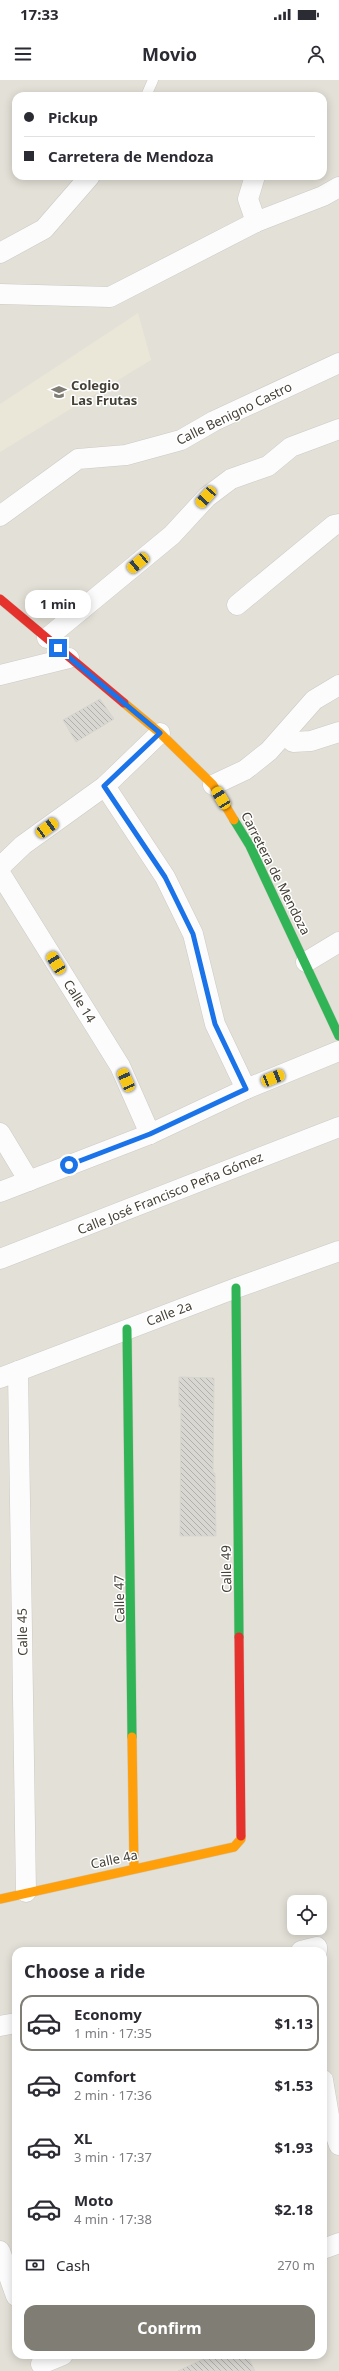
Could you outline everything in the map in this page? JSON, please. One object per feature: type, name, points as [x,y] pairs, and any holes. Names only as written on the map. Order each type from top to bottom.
[{"type":"street","points":[[0,253],[44,229],[87,180]]},
{"type":"street","points":[[254,180],[248,199],[256,222]]},
{"type":"street","points":[[0,294],[110,297],[256,222],[323,196],[339,187]]},
{"type":"street","name":"Calle Benigno Castro","points":[[0,516],[78,460],[126,455],[181,440],[214,421],[339,362]]},
{"type":"street","points":[[47,638],[172,535],[206,497],[231,479],[268,466],[291,447],[339,429]]},
{"type":"street","points":[[237,605],[334,525],[339,524]]},
{"type":"street","name":"Carretera de Mendoza","points":[[0,599],[160,733],[213,786],[250,846],[306,962],[339,1036]]},
{"type":"street","points":[[0,675],[69,658]]},
{"type":"street","points":[[213,786],[245,770],[269,751],[314,700],[339,685]]},
{"type":"street","points":[[285,734],[294,742],[305,742],[339,732]]},
{"type":"street","points":[[0,867],[23,845],[104,786],[160,733]]},
{"type":"street","points":[[104,786],[165,877],[193,934],[215,1024],[246,1089]]},
{"type":"street","name":"Calle 14","points":[[0,873],[120,1066],[150,1134]]},
{"type":"street","points":[[306,962],[339,942]]},
{"type":"street","points":[[0,1192],[150,1134],[246,1089],[339,1051]]},
{"type":"street","name":"Calle José Francisco Peña Gómez","points":[[0,1258],[339,1127]]},
{"type":"street","points":[[0,1133],[29,1181]]},
{"type":"street","name":"Calle 2a","points":[[0,1378],[236,1288],[339,1251]]},
{"type":"street","name":"Calle 49","points":[[234,1847],[241,1840],[236,1288]]},
{"type":"street","name":"Calle 47","points":[[127,1329],[134,1868]]},
{"type":"street","name":"Calle 45","points":[[18,1371],[26,1892]]},
{"type":"street","name":"Calle 4a","points":[[0,1899],[234,1847]]},
{"type":"street","points":[[0,2026],[12,2024]]},
{"type":"street","points":[[327,2119],[339,2145]]},
{"type":"street","points":[[327,2248],[339,2243]]},
{"type":"street","points":[[6,2252],[12,2278]]},
{"type":"street","points":[[40,2363],[52,2359]]},
{"type":"lane","points":[[148,92],[153,80]]},
{"type":"shaded area","points":[[0,80],[339,80],[339,2371],[0,2371]]},
{"type":"shaded area","name":"Colegio Las Frutas","points":[[138,313],[151,360],[0,452],[0,404]]},
{"type":"building","points":[[100,699],[114,719],[76,742],[63,720]]},
{"type":"building","points":[[179,1377],[214,1378],[213,1473],[215,1473],[216,1536],[180,1536],[181,1407],[179,1407]]},
{"type":"building","points":[[204,2359],[249,2359],[255,2371],[178,2371]]},
{"type":"traffic: fast","points":[[234,820],[250,846],[339,1036]]},
{"type":"traffic: fast","points":[[236,1288],[239,1637]]},
{"type":"traffic: fast","points":[[127,1329],[132,1737]]},
{"type":"traffic: slow","points":[[124,703],[160,733],[213,785],[234,820]]},
{"type":"traffic: slow","points":[[132,1737],[134,1868]]},
{"type":"traffic: slow","points":[[0,1899],[234,1847],[241,1839],[241,1836]]},
{"type":"traffic: jam","points":[[0,599],[124,703]]},
{"type":"traffic: jam","points":[[239,1637],[241,1836]]},
{"type":"place","name":"Colegio Las Frutas","points":[[59,392]]},
{"type":"route","points":[[58,648],[160,733],[104,786],[165,877],[193,934],[215,1024],[246,1089],[150,1134],[69,1165]]}]
